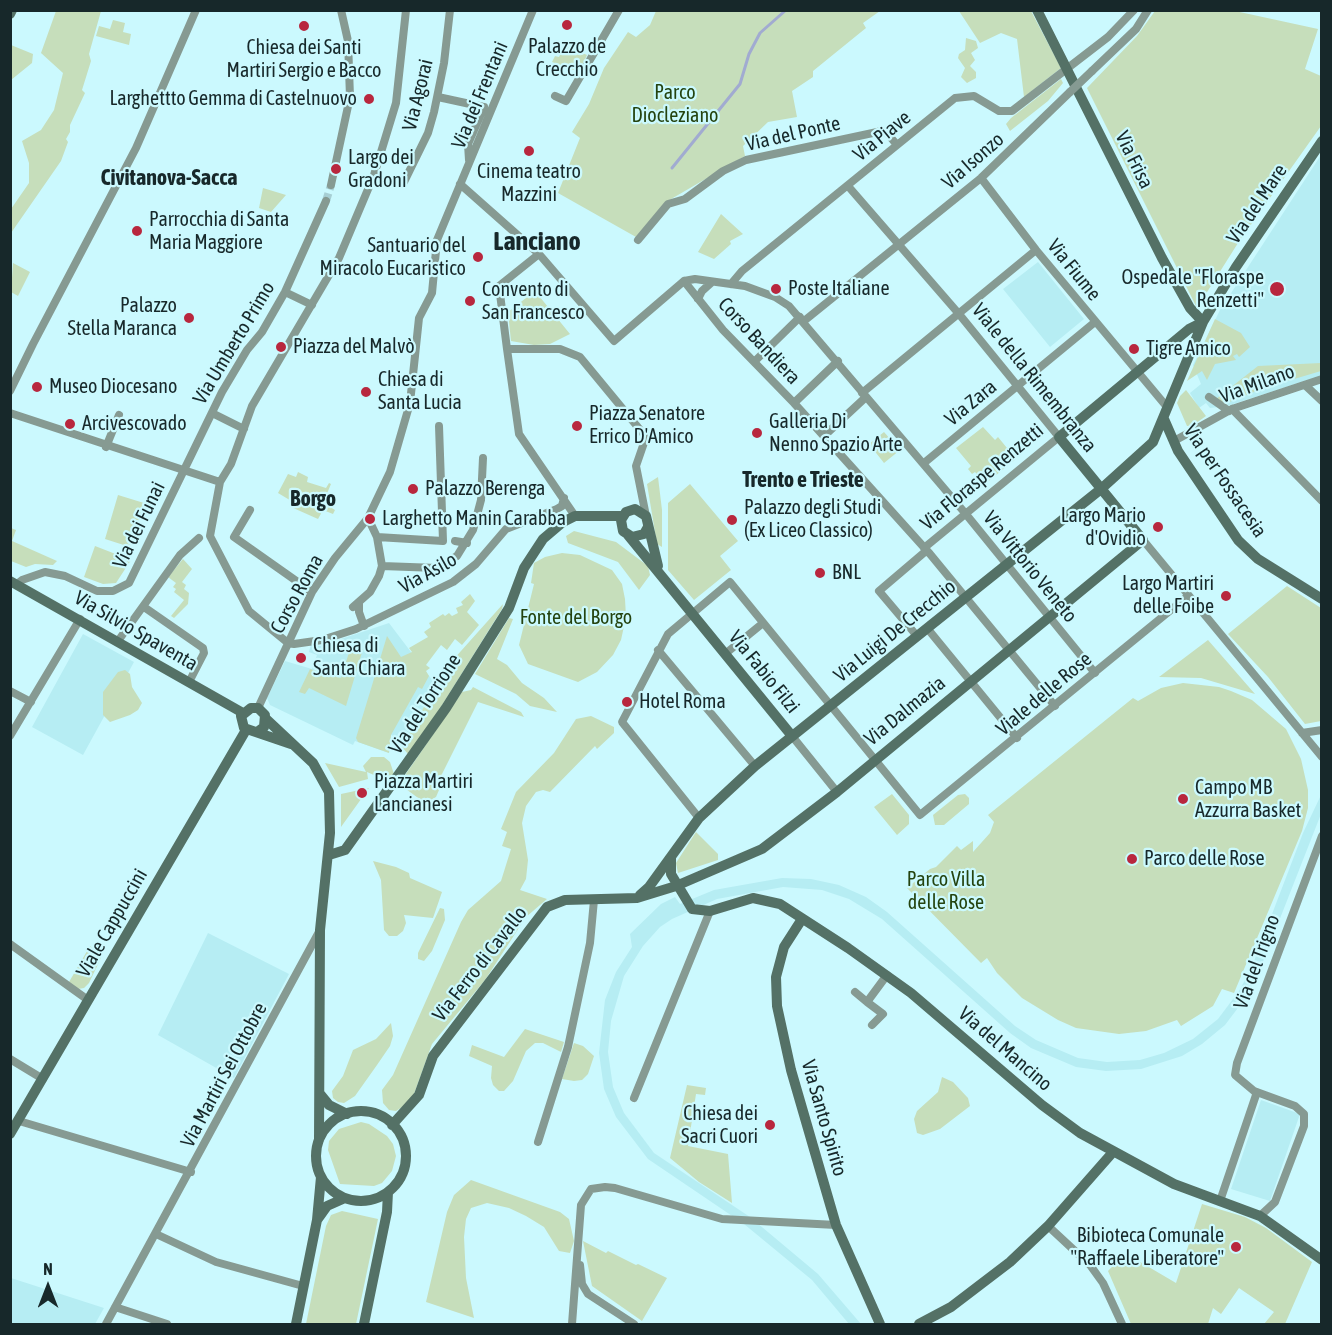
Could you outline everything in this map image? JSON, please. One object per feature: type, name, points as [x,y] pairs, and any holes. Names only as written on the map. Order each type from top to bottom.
[{"type":"street","points":[[10,391],[136,148],[196,10]]},
{"type":"street","points":[[331,185],[350,97],[348,40],[341,10]]},
{"type":"street","points":[[288,643],[249,611],[210,536],[220,482],[231,464],[259,391],[284,353],[339,258],[374,175],[396,102],[406,10]]},
{"type":"street","name":"Via Agorai","points":[[404,183],[428,133],[438,97],[450,10]]},
{"type":"street","name":"Via dei Frentani","points":[[458,190],[533,10]]},
{"type":"street","points":[[555,96],[566,101],[619,10]]},
{"type":"street","name":"Via Frisa","points":[[1037,10],[1092,114],[1168,268],[1190,308],[1203,322]]},
{"type":"street","points":[[1067,70],[1108,37],[1134,10]]},
{"type":"street","name":"Via Isonzo","points":[[755,361],[802,319],[898,246],[981,178],[1136,29],[1148,10]]},
{"type":"street","name":"Via Piave","points":[[731,284],[742,271],[955,98],[974,96],[999,111],[1007,113],[1067,70]]},
{"type":"street","points":[[438,97],[484,106],[468,144],[469,163]]},
{"type":"street","name":"Via del Ponte","points":[[638,240],[668,204],[685,199],[723,171],[746,160],[875,132],[887,133],[897,145]]},
{"type":"street","name":"Via del Mare","points":[[1164,419],[1203,322],[1236,267],[1322,141]]},
{"type":"street","name":"Via Fiume","points":[[981,178],[1036,250],[1167,407]]},
{"type":"street","name":"Viale della Rimembranza","points":[[848,186],[959,314],[1188,596],[1322,756]]},
{"type":"street","points":[[458,190],[539,254],[614,341],[684,281]]},
{"type":"street","name":"Corso Roma","points":[[258,708],[312,592],[335,558],[368,518],[390,472],[410,403],[419,318],[432,293],[437,240],[458,190]]},
{"type":"street","name":"Via Umberto Primo","points":[[185,469],[234,371],[262,332],[285,292],[326,201]]},
{"type":"street","points":[[824,436],[864,395],[1036,250]]},
{"type":"street","points":[[539,254],[499,286],[519,434],[575,516],[597,518],[623,516],[634,509],[647,521]]},
{"type":"street","name":"Via Vittorio Veneto","points":[[684,281],[731,284],[776,297],[802,319],[864,395],[924,463],[1005,566],[1095,673]]},
{"type":"street","name":"Corso Bandiera","points":[[684,281],[723,330],[794,403],[925,549],[1055,706]]},
{"type":"street","name":"Corso Bandiera","points":[[698,299],[702,291],[712,282]]},
{"type":"street","points":[[285,292],[312,305]]},
{"type":"street","name":"Via Zara","points":[[924,463],[1095,322]]},
{"type":"street","name":"Via Floraspe Renzetti","points":[[917,636],[879,591],[965,513],[1189,329],[1203,322]]},
{"type":"street","points":[[507,349],[560,349],[580,357],[646,437],[636,466],[647,521],[662,575]]},
{"type":"street","points":[[794,403],[838,361]]},
{"type":"street","name":"Via Milano","points":[[1176,446],[1231,410],[1322,379]]},
{"type":"street","points":[[1305,385],[1322,401]]},
{"type":"street","points":[[1209,397],[1231,410],[1322,501]]},
{"type":"street","points":[[10,413],[106,447],[185,469],[220,482]]},
{"type":"street","points":[[212,413],[244,429]]},
{"type":"street","points":[[106,447],[119,415]]},
{"type":"street","name":"Via Luigi De Crecchio","points":[[638,897],[671,858],[699,818],[755,766],[1101,489],[1153,442],[1164,419]]},
{"type":"street","name":"Via per Fossacesia","points":[[1164,419],[1176,446],[1238,540],[1258,559],[1322,598]]},
{"type":"street","points":[[377,537],[443,541],[439,426]]},
{"type":"street","points":[[1153,442],[1161,441],[1176,446]]},
{"type":"street","points":[[382,566],[437,568],[451,562],[467,543],[483,494],[483,458]]},
{"type":"street","name":"Via dei Funai","points":[[14,583],[45,572],[65,576],[97,591],[113,591],[129,583],[185,469]]},
{"type":"street","name":"Via Asilo","points":[[288,643],[322,640],[364,626],[460,578],[506,529],[562,507],[564,498]]},
{"type":"street","points":[[250,510],[234,537],[312,592]]},
{"type":"street","name":"Via del Torrione","points":[[329,855],[345,850],[368,821],[446,708],[509,608],[532,555],[553,529],[575,516]]},
{"type":"street","points":[[623,516],[621,524],[625,533],[662,575]]},
{"type":"street","points":[[364,626],[356,605],[374,584],[382,566],[377,537],[368,518]]},
{"type":"street","points":[[597,518],[625,533],[640,536],[647,521]]},
{"type":"street","points":[[118,641],[180,555],[198,538]]},
{"type":"street","name":"Via Dalmazia","points":[[676,886],[762,849],[837,792],[1143,540]]},
{"type":"street","points":[[455,541],[467,543]]},
{"type":"street","name":"Via Fabio Filzi","points":[[662,575],[837,792]]},
{"type":"street","points":[[699,818],[622,722],[668,634],[730,582],[874,760]]},
{"type":"street","name":"Via Silvio Spaventa","points":[[14,583],[243,713]]},
{"type":"street","name":"Viale delle Rose","points":[[874,760],[920,815],[1188,596]]},
{"type":"street","points":[[144,607],[203,648],[204,653],[189,682]]},
{"type":"street","points":[[10,736],[80,619]]},
{"type":"street","points":[[725,654],[763,623]]},
{"type":"street","points":[[927,628],[1017,738]]},
{"type":"street","points":[[658,650],[755,766]]},
{"type":"street","points":[[10,691],[31,702]]},
{"type":"street","points":[[301,751],[280,739],[251,731],[241,722],[243,713],[251,708],[258,708],[301,751],[324,780],[329,792],[329,855],[320,930],[320,1094],[316,1165],[327,1186],[345,1198],[367,1201],[388,1192],[403,1172],[405,1159],[400,1135],[392,1125],[372,1113],[347,1114],[330,1124],[319,1140]]},
{"type":"street","points":[[251,731],[264,727],[266,718]]},
{"type":"street","points":[[1302,733],[1322,730]]},
{"type":"street","name":"Viale Cappuccini","points":[[10,1134],[20,1121],[88,1000],[251,731]]},
{"type":"street","name":"Via del Trigno","points":[[1257,1092],[1235,1075],[1237,1063],[1322,836]]},
{"type":"street","points":[[634,1098],[710,911],[692,909],[676,886],[671,874],[671,858]]},
{"type":"street","name":"Via Ferro di Cavallo","points":[[392,1125],[419,1095],[433,1056],[547,907],[565,900],[638,897],[676,886]]},
{"type":"street","name":"Via del Mancino","points":[[710,911],[753,898],[780,904],[887,975],[920,1000],[1042,1105],[1080,1133],[1174,1184],[1260,1216],[1322,1260]]},
{"type":"street","points":[[538,1142],[568,1047],[590,944],[594,900]]},
{"type":"street","name":"Via Santo Spirito","points":[[802,919],[784,946],[776,977],[777,1006],[791,1070],[836,1224],[880,1324]]},
{"type":"street","name":"Via Martiri Sei Ottobre","points":[[106,1324],[320,930]]},
{"type":"street","points":[[10,944],[88,1000]]},
{"type":"street","points":[[867,1002],[887,975]]},
{"type":"street","points":[[855,992],[883,1014],[872,1025]]},
{"type":"street","points":[[10,1059],[43,1079]]},
{"type":"street","points":[[1220,1201],[1257,1092],[1295,1106],[1305,1114],[1304,1126],[1275,1202],[1260,1216]]},
{"type":"street","points":[[320,1094],[329,1105],[347,1114]]},
{"type":"street","points":[[20,1121],[190,1172]]},
{"type":"street","points":[[919,1324],[973,1292],[1010,1262],[1048,1226],[1113,1152]]},
{"type":"street","points":[[296,1324],[316,1220],[321,1177]]},
{"type":"street","points":[[573,1323],[581,1205],[587,1194],[597,1187],[615,1188],[722,1219],[836,1224]]},
{"type":"street","points":[[364,1324],[387,1212],[388,1192]]},
{"type":"street","points":[[316,1220],[327,1206],[345,1198]]},
{"type":"street","points":[[1048,1226],[1090,1265],[1103,1283],[1122,1324]]},
{"type":"street","points":[[156,1234],[216,1262],[303,1286]]},
{"type":"street","points":[[577,1248],[582,1284],[588,1294],[634,1324]]},
{"type":"street","points":[[115,1307],[167,1324]]},
{"type":"shaded area","name":"Ospedale \"Floraspe Renzetti\"","points":[[1321,155],[1321,376],[1227,406],[1210,408],[1206,403],[1199,408],[1190,393],[1201,384],[1193,365],[1220,310]]},
{"type":"shaded area","points":[[1038,262],[1084,319],[1050,347],[1003,289]]},
{"type":"shaded area","points":[[389,623],[436,685],[405,742],[391,735],[389,753],[355,741],[353,745],[270,705],[267,698],[285,661],[312,669],[317,655],[309,652],[311,644],[320,646]]},
{"type":"shaded area","points":[[83,634],[134,662],[83,755],[32,727]]},
{"type":"shaded area","points":[[1321,795],[1321,814],[1259,972],[1247,996],[1225,1025],[1202,1044],[1182,1056],[1141,1069],[1106,1071],[1076,1067],[1031,1048],[1010,1033],[882,919],[849,899],[822,890],[783,887],[717,899],[672,919],[660,927],[643,946],[624,976],[611,1021],[608,1052],[613,1087],[624,1113],[654,1153],[750,1217],[818,1274],[861,1324],[849,1324],[812,1280],[744,1224],[648,1159],[616,1117],[604,1089],[599,1053],[605,1000],[616,972],[632,947],[630,934],[661,904],[675,897],[680,904],[714,890],[782,878],[811,879],[839,885],[866,897],[887,912],[1015,1026],[1036,1040],[1078,1058],[1107,1062],[1140,1060],[1164,1053],[1193,1039],[1218,1019],[1239,991],[1251,969],[1303,833]]},
{"type":"shaded area","points":[[208,933],[289,974],[234,1078],[158,1035]]},
{"type":"shaded area","points":[[1261,1100],[1300,1114],[1270,1201],[1231,1189]]},
{"type":"shaded area","points":[[11,1278],[104,1308],[95,1324],[11,1324]]},
{"type":"green space","points":[[56,11],[101,11],[89,54],[91,61],[82,90],[85,93],[70,125],[70,132],[66,139],[68,142],[61,161],[11,233],[11,209],[29,183],[29,163],[22,141],[41,130],[54,110],[63,73],[41,53]]},
{"type":"green space","name":"Parco Diocleziano","points":[[656,11],[880,11],[863,23],[866,28],[813,71],[813,77],[792,91],[797,117],[768,122],[743,146],[745,156],[666,202],[636,237],[558,193],[580,138],[572,132],[589,104],[604,68],[628,32],[636,37],[650,25]]},
{"type":"green space","points":[[959,11],[1031,11],[1061,68],[1024,97],[1017,39],[1001,33],[980,43]]},
{"type":"green space","points":[[1155,11],[1235,11],[1318,29],[1305,69],[1321,76],[1321,126],[1238,243],[1197,308],[1087,88],[1137,36]]},
{"type":"green space","points":[[113,20],[125,23],[123,32],[131,34],[129,45],[96,36],[99,26],[110,29]]},
{"type":"green space","points":[[966,38],[976,41],[978,48],[971,53],[975,60],[970,66],[976,72],[976,78],[967,83],[961,77],[965,68],[958,58],[959,54],[965,50]]},
{"type":"green space","points":[[11,45],[33,54],[32,63],[11,80]]},
{"type":"green space","points":[[564,45],[587,55],[579,72],[552,62],[555,56],[559,57]]},
{"type":"green space","points":[[1061,79],[1063,83],[1048,101],[1010,131],[1006,124],[1011,118]]},
{"type":"green space","points":[[263,188],[286,195],[271,212],[259,208]]},
{"type":"green space","points":[[721,214],[743,234],[730,241],[731,244],[714,259],[698,252]]},
{"type":"green space","points":[[13,263],[30,272],[18,296],[11,292]]},
{"type":"green space","points":[[535,291],[570,334],[550,344],[534,345],[511,341],[508,312]]},
{"type":"green space","points":[[1215,319],[1241,333],[1250,347],[1239,357],[1237,354],[1233,356],[1236,360],[1215,364],[1207,380],[1202,371],[1187,381]]},
{"type":"green space","points":[[1321,363],[1321,371],[1264,388],[1222,405],[1216,399],[1258,366]]},
{"type":"green space","points":[[1186,390],[1206,416],[1192,426],[1187,426],[1177,403]]},
{"type":"green space","points":[[983,427],[995,440],[998,437],[1016,459],[985,484],[975,472],[972,474],[968,469],[971,466],[956,448]]},
{"type":"green space","points":[[884,432],[900,450],[884,463],[869,444]]},
{"type":"green space","points":[[298,472],[308,477],[307,482],[326,488],[329,483],[331,484],[323,503],[335,510],[333,514],[323,510],[318,519],[291,507],[293,502],[278,493],[288,474],[296,477]]},
{"type":"green space","points":[[658,477],[662,510],[662,547],[657,544],[647,484]]},
{"type":"green space","points":[[690,484],[738,541],[720,556],[731,570],[694,600],[668,570],[668,503]]},
{"type":"green space","points":[[118,495],[144,503],[130,547],[105,539]]},
{"type":"green space","points":[[11,528],[16,530],[12,541],[57,561],[53,565],[35,564],[26,567],[11,561]]},
{"type":"green space","points":[[574,531],[616,542],[648,566],[650,575],[639,590],[618,562],[568,543],[566,536]]},
{"type":"green space","points":[[95,546],[131,560],[116,583],[103,584],[84,577]]},
{"type":"green space","name":"Fonte del Borgo","points":[[562,553],[580,555],[612,570],[622,584],[625,599],[626,617],[621,640],[613,655],[597,672],[578,682],[528,664],[519,645],[534,584],[531,583],[534,563],[545,557]]},
{"type":"green space","points":[[183,559],[192,569],[182,582],[186,585],[184,589],[189,593],[188,604],[174,618],[171,616],[184,600],[174,592],[176,589],[173,587],[176,583],[168,577]]},
{"type":"green space","points":[[1287,586],[1321,608],[1321,721],[1305,724],[1268,677],[1228,634]]},
{"type":"green space","points":[[470,594],[475,601],[467,612],[479,625],[462,645],[455,639],[447,650],[441,645],[426,665],[430,668],[426,671],[429,676],[422,689],[418,687],[391,735],[389,753],[358,742],[356,738],[387,636],[401,657],[412,652],[409,648],[428,637],[424,632],[431,627],[429,623],[443,614],[445,616],[449,613],[452,616],[458,613],[456,608],[463,605],[461,602]]},
{"type":"green space","points":[[503,604],[434,718],[408,754],[402,747],[444,670]]},
{"type":"green space","points":[[509,618],[513,619],[497,659],[507,665],[522,683],[544,698],[557,712],[530,706],[516,694],[475,674]]},
{"type":"green space","points":[[1208,640],[1255,694],[1201,678],[1159,677]]},
{"type":"green space","points":[[351,646],[363,649],[346,706],[309,688],[305,694],[299,692],[310,669],[341,678]]},
{"type":"green space","points":[[125,670],[130,674],[132,687],[142,703],[138,710],[130,715],[110,722],[103,715],[103,692],[118,672]]},
{"type":"green space","name":"Parco delle Rose","points":[[1183,683],[1219,687],[1252,700],[1286,729],[1301,759],[1308,790],[1308,808],[1302,831],[1234,993],[1222,989],[1213,1006],[1181,1026],[1177,1020],[1146,1031],[1119,1034],[1076,1028],[1022,998],[997,973],[987,958],[981,963],[907,888],[930,869],[936,867],[957,846],[961,850],[973,841],[973,852],[990,833],[994,822],[988,815],[1133,698],[1138,701],[1161,688]]},
{"type":"green space","points":[[473,687],[521,712],[524,717],[478,702],[438,782],[439,790],[436,797],[425,803],[399,784],[462,692],[471,690]]},
{"type":"green space","points":[[591,716],[614,727],[614,733],[597,749],[595,746],[550,792],[543,790],[536,792],[526,806],[522,823],[528,860],[526,879],[520,890],[547,899],[526,917],[485,980],[432,1044],[414,1094],[407,1104],[396,1111],[389,1110],[383,1103],[382,1090],[393,1075],[461,922],[468,910],[501,881],[511,849],[502,846],[507,832],[501,829],[516,792],[554,753],[576,719]]},
{"type":"green space","points":[[371,757],[384,757],[390,762],[394,774],[388,781],[367,772],[368,779],[339,787],[325,763],[366,772],[363,766]]},
{"type":"green space","points":[[369,788],[341,827],[341,794]]},
{"type":"green space","points":[[892,794],[909,815],[909,824],[897,835],[874,807]]},
{"type":"green space","points":[[965,794],[969,798],[969,804],[944,825],[935,825],[933,815],[958,795]]},
{"type":"green space","points":[[696,832],[718,854],[718,860],[678,873],[676,863]]},
{"type":"green space","points":[[373,861],[396,867],[409,873],[410,878],[442,892],[433,918],[404,915],[406,923],[403,931],[397,936],[389,936],[384,930],[381,880]]},
{"type":"green space","points":[[440,908],[444,909],[445,920],[432,951],[424,961],[418,959],[418,953]]},
{"type":"green space","points":[[90,946],[101,956],[100,960],[89,983],[84,988],[78,989],[69,982]]},
{"type":"green space","points":[[391,1023],[393,1036],[390,1046],[355,1096],[344,1103],[338,1102],[333,1098],[332,1091],[343,1076],[353,1050],[376,1039]]},
{"type":"green space","points":[[525,1029],[564,1042],[561,1052],[543,1043],[535,1043],[526,1051],[513,1081],[504,1091],[499,1091],[493,1085],[491,1078],[492,1066],[469,1056],[472,1045],[504,1057]]},
{"type":"green space","points":[[574,1043],[583,1046],[594,1056],[588,1074],[582,1080],[574,1081],[562,1079]]},
{"type":"green space","points":[[942,1077],[953,1082],[968,1098],[970,1106],[940,1129],[923,1135],[917,1133],[914,1119],[917,1111],[938,1092]]},
{"type":"green space","points":[[687,1085],[706,1088],[705,1095],[696,1094],[688,1146],[728,1154],[732,1203],[699,1182],[670,1158]]},
{"type":"green space","points":[[361,1122],[369,1124],[387,1136],[393,1144],[396,1156],[392,1171],[382,1183],[374,1186],[340,1184],[328,1150],[329,1141],[339,1129]]},
{"type":"green space","points":[[471,1180],[560,1212],[569,1219],[574,1241],[570,1253],[559,1251],[544,1227],[526,1216],[509,1208],[487,1203],[471,1208],[466,1219],[464,1237],[466,1278],[474,1318],[426,1302],[447,1212],[454,1195]]},
{"type":"green space","points":[[1202,1204],[1245,1217],[1266,1228],[1312,1262],[1285,1324],[1264,1324],[1274,1312],[1239,1288],[1221,1314],[1213,1308],[1208,1324],[1131,1324],[1108,1271],[1125,1253],[1176,1283]]},
{"type":"green space","points":[[342,1211],[378,1219],[356,1324],[306,1324],[326,1226],[331,1215]]},
{"type":"green space","points":[[583,1241],[667,1278],[642,1321],[592,1286]]},
{"type":"waterway","points":[[672,168],[740,84],[749,54],[760,33],[786,10]]},
{"type":"tunnel","points":[[326,201],[331,185]]},
{"type":"place","name":"Palazzo de Crecchio","points":[[567,25]]},
{"type":"place","name":"Chiesa dei Santi Martiri Sergio e Bacco","points":[[304,26]]},
{"type":"place","name":"Larghettto Gemma di Castelnuovo","points":[[369,99]]},
{"type":"place","name":"Cinema teatro Mazzini","points":[[529,151]]},
{"type":"place","name":"Largo dei Gradoni","points":[[336,169]]},
{"type":"place","name":"Parrocchia di Santa Maria Maggiore","points":[[137,231]]},
{"type":"place","name":"Santuario del Miracolo Eucaristico","points":[[478,257]]},
{"type":"place","name":"Poste Italiane","points":[[776,289]]},
{"type":"place","name":"Ospedale \"Floraspe Renzetti\"","points":[[1277,289]]},
{"type":"place","name":"Convento di San Francesco","points":[[470,301]]},
{"type":"place","name":"Palazzo Stella Maranca","points":[[189,318]]},
{"type":"place","name":"Piazza del Malvò","points":[[281,347]]},
{"type":"place","name":"Tigre Amico","points":[[1134,349]]},
{"type":"place","name":"Museo Diocesano","points":[[37,387]]},
{"type":"place","name":"Chiesa di Santa Lucia","points":[[366,392]]},
{"type":"place","name":"Arcivescovado","points":[[70,424]]},
{"type":"place","name":"Piazza Senatore Errico D'Amico","points":[[577,426]]},
{"type":"place","name":"Galleria Di Nenno Spazio Arte","points":[[757,433]]},
{"type":"place","name":"Palazzo Berenga","points":[[413,489]]},
{"type":"place","name":"Larghetto Manin Carabba","points":[[370,519]]},
{"type":"place","name":"Palazzo degli Studi (Ex Liceo Classico)","points":[[732,520]]},
{"type":"place","name":"Largo Mario d'Ovidio","points":[[1158,527]]},
{"type":"place","name":"BNL","points":[[820,573]]},
{"type":"place","name":"Largo Martiri delle Foibe","points":[[1226,596]]},
{"type":"place","name":"Chiesa di Santa Chiara","points":[[301,658]]},
{"type":"place","name":"Hotel Roma","points":[[627,702]]},
{"type":"place","name":"Piazza Martiri Lancianesi","points":[[362,793]]},
{"type":"place","name":"Campo MB Azzurra Basket","points":[[1183,799]]},
{"type":"place","name":"Parco delle Rose","points":[[1132,859]]},
{"type":"place","name":"Chiesa dei Sacri Cuori","points":[[770,1125]]},
{"type":"place","name":"Bibioteca Comunale \"Raffaele Liberatore\"","points":[[1236,1247]]},
{"type":"district","name":"Civitanova-Sacca","points":[[169,178]]},
{"type":"district","name":"Lanciano","points":[[537,242]]},
{"type":"district","name":"Trento e Trieste","points":[[803,480]]},
{"type":"district","name":"Borgo","points":[[313,499]]},
{"type":"park label","name":"Parco Villa delle Rose","points":[[946,892]]}]
